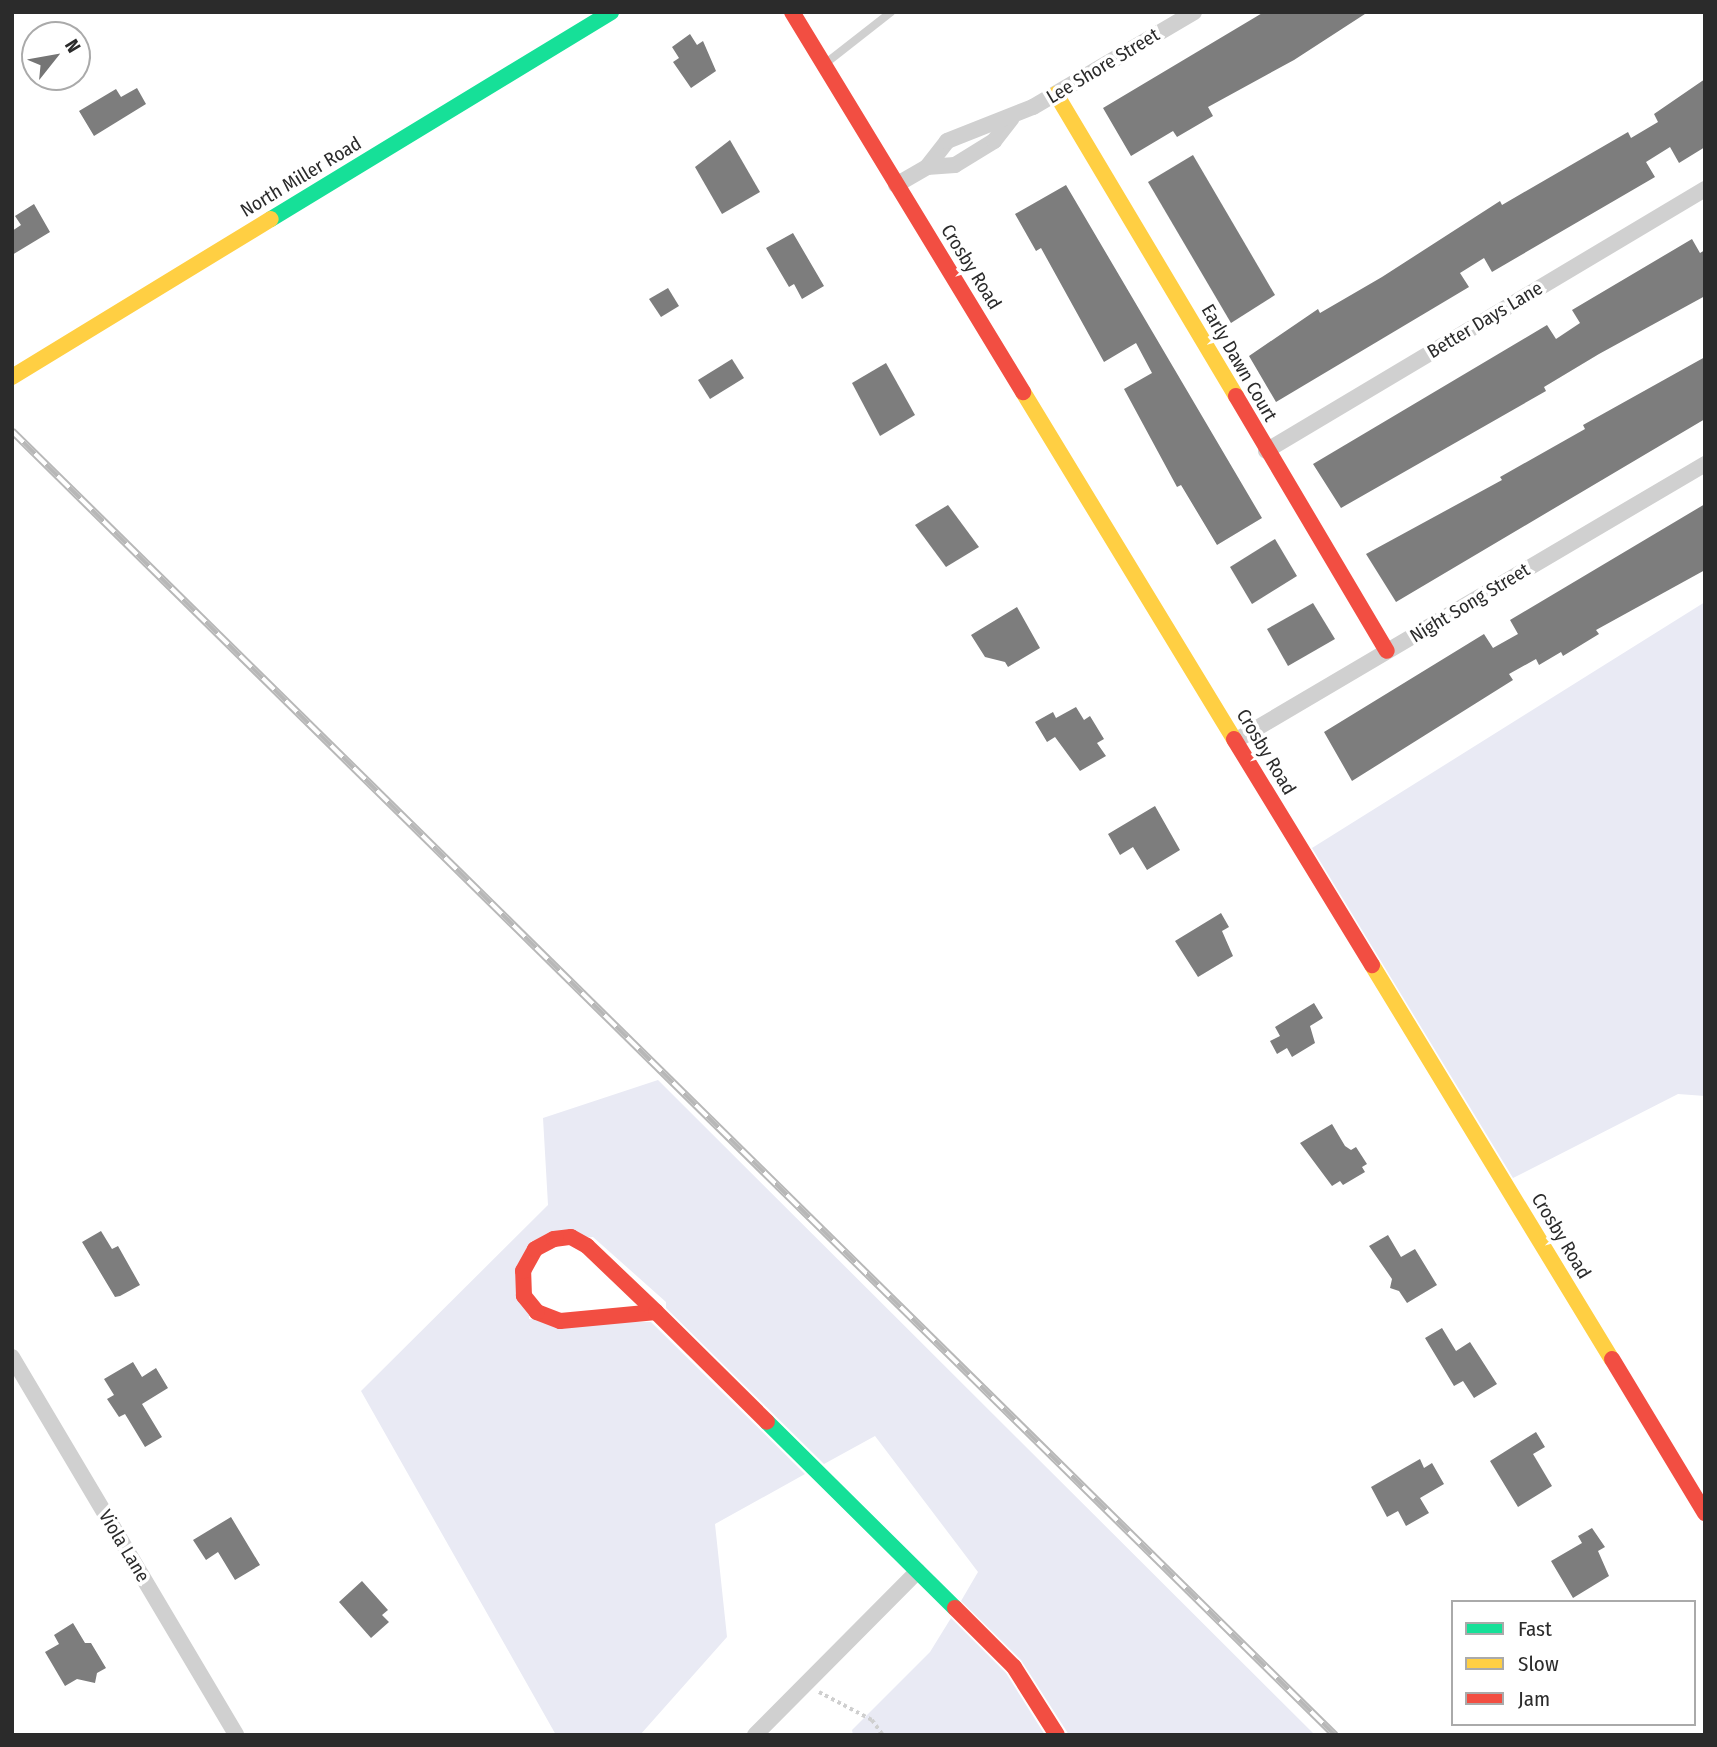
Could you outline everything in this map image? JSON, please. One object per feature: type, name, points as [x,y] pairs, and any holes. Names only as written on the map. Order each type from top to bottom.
[{"type":"street","name":"North Miller Road","points":[[12,377],[611,12]]},
{"type":"street","name":"Crosby Road","points":[[792,12],[1705,1513]]},
{"type":"street","name":"Lee Shore Street","points":[[1011,119],[1194,12]]},
{"type":"street","name":"Early Dawn Court","points":[[1056,94],[1387,652]]},
{"type":"street","points":[[927,167],[955,165],[987,145],[1011,119]]},
{"type":"street","points":[[896,185],[927,167],[947,141],[977,127],[1011,119]]},
{"type":"street","points":[[977,127],[987,145]]},
{"type":"street","name":"Better Days Lane","points":[[1266,451],[1705,189]]},
{"type":"street","name":"Night Song Street","points":[[1235,741],[1705,464]]},
{"type":"street","points":[[656,1312],[560,1321],[537,1312],[524,1296],[523,1271],[535,1249],[554,1239],[571,1237],[600,1256],[1014,1667],[1057,1735]]},
{"type":"street","name":"Viola Lane","points":[[12,1357],[236,1735]]},
{"type":"street","points":[[755,1735],[918,1572]]},
{"type":"lane","points":[[823,64],[891,12]]},
{"type":"path","points":[[805,1685],[872,1720],[884,1735]]},
{"type":"shaded area","points":[[1705,602],[1705,1096],[1678,1094],[1513,1178],[1312,848]]},
{"type":"shaded area","points":[[658,1080],[1315,1735],[1069,1735],[1021,1660],[961,1601],[978,1572],[875,1436],[824,1464],[666,1308],[666,1302],[593,1237],[531,1241],[529,1319],[651,1322],[805,1474],[715,1524],[727,1637],[640,1735],[556,1735],[361,1391],[548,1205],[543,1118]]},
{"type":"shaded area","points":[[951,1618],[1006,1673],[1045,1735],[853,1735],[852,1730],[930,1652]]},
{"type":"building","points":[[1264,12],[1368,12],[1294,60],[1208,107],[1213,116],[1177,137],[1173,131],[1131,156],[1103,108]]},
{"type":"building","points":[[690,34],[697,45],[703,41],[716,71],[691,88],[673,62],[679,58],[672,47]]},
{"type":"building","points":[[1705,79],[1705,147],[1679,163],[1670,147],[1646,162],[1655,177],[1492,272],[1484,258],[1460,273],[1469,287],[1276,402],[1249,356],[1318,309],[1320,313],[1382,277],[1500,201],[1502,205],[1628,132],[1631,138],[1658,122],[1654,114]]},
{"type":"building","points":[[137,88],[146,104],[94,136],[79,111],[116,89],[121,97]]},
{"type":"building","points":[[730,140],[760,192],[722,214],[695,167]]},
{"type":"building","points":[[1193,155],[1275,295],[1231,323],[1148,182]]},
{"type":"building","points":[[1066,185],[1262,518],[1217,545],[1181,485],[1177,487],[1124,389],[1152,373],[1136,343],[1104,362],[1041,248],[1036,251],[1015,214]]},
{"type":"building","points":[[34,204],[50,232],[12,255],[12,231],[21,225],[15,216]]},
{"type":"building","points":[[793,233],[824,286],[802,299],[794,284],[789,287],[766,248]]},
{"type":"building","points":[[1692,239],[1700,253],[1705,250],[1705,296],[1599,354],[1544,387],[1546,391],[1341,508],[1313,464],[1547,325],[1556,339],[1580,323],[1572,310]]},
{"type":"building","points":[[668,288],[679,306],[661,317],[649,299]]},
{"type":"building","points":[[1705,357],[1705,419],[1396,602],[1366,554],[1502,480],[1500,477],[1585,429],[1583,425]]},
{"type":"building","points":[[732,359],[744,378],[710,399],[698,380]]},
{"type":"building","points":[[886,363],[915,415],[880,436],[852,383]]},
{"type":"building","points":[[1705,504],[1705,570],[1596,630],[1599,634],[1563,656],[1561,652],[1539,665],[1536,659],[1509,674],[1513,680],[1352,781],[1324,732],[1484,634],[1493,648],[1518,634],[1510,620]]},
{"type":"building","points":[[948,505],[979,547],[946,567],[915,525]]},
{"type":"building","points":[[1275,539],[1297,576],[1252,604],[1230,567]]},
{"type":"building","points":[[1313,603],[1335,639],[1288,666],[1267,629]]},
{"type":"building","points":[[1017,607],[1040,648],[1008,667],[1005,662],[985,657],[971,635]]},
{"type":"building","points":[[1076,707],[1084,720],[1090,716],[1104,739],[1097,743],[1106,756],[1080,771],[1055,737],[1047,742],[1035,722],[1053,712],[1056,718]]},
{"type":"building","points":[[1155,806],[1180,850],[1147,870],[1133,847],[1120,855],[1108,834]]},
{"type":"building","points":[[1221,913],[1229,927],[1222,931],[1233,956],[1198,977],[1175,941]]},
{"type":"building","points":[[1314,1003],[1323,1018],[1310,1026],[1315,1043],[1292,1057],[1287,1048],[1277,1054],[1270,1041],[1280,1036],[1275,1027]]},
{"type":"building","points":[[1332,1124],[1345,1146],[1351,1150],[1356,1147],[1367,1164],[1362,1167],[1365,1172],[1343,1185],[1340,1181],[1332,1186],[1300,1143]]},
{"type":"building","points":[[101,1231],[112,1249],[118,1246],[140,1285],[120,1296],[115,1297],[82,1242]]},
{"type":"building","points":[[1388,1235],[1401,1257],[1415,1249],[1437,1285],[1407,1303],[1399,1291],[1390,1288],[1392,1279],[1369,1246]]},
{"type":"building","points":[[1442,1328],[1456,1351],[1470,1342],[1497,1384],[1474,1398],[1463,1381],[1454,1386],[1425,1338]]},
{"type":"building","points":[[133,1362],[142,1377],[156,1368],[168,1388],[142,1404],[162,1437],[145,1447],[125,1414],[119,1417],[107,1399],[114,1395],[104,1379]]},
{"type":"building","points":[[1536,1432],[1545,1447],[1533,1454],[1552,1486],[1518,1507],[1490,1461]]},
{"type":"building","points":[[1420,1459],[1424,1468],[1432,1463],[1444,1484],[1420,1498],[1429,1513],[1406,1526],[1398,1511],[1387,1517],[1371,1487]]},
{"type":"building","points":[[231,1517],[260,1565],[235,1580],[218,1552],[206,1560],[193,1540]]},
{"type":"building","points":[[1592,1528],[1605,1547],[1598,1551],[1609,1576],[1573,1598],[1551,1561],[1582,1543],[1578,1536]]},
{"type":"building","points":[[362,1581],[388,1610],[382,1615],[389,1622],[371,1638],[339,1602]]},
{"type":"building","points":[[73,1623],[85,1643],[91,1643],[106,1668],[97,1673],[95,1683],[77,1679],[65,1686],[45,1652],[59,1644],[54,1635]]},
{"type":"railway","points":[[12,431],[1335,1735]]},
{"type":"traffic: fast","points":[[271,219],[611,12]]},
{"type":"traffic: fast","points":[[767,1422],[955,1608]]},
{"type":"traffic: slow","points":[[1056,94],[1236,396]]},
{"type":"traffic: slow","points":[[12,377],[271,219]]},
{"type":"traffic: slow","points":[[1023,392],[1234,739]]},
{"type":"traffic: slow","points":[[1372,965],[1612,1359]]},
{"type":"traffic: jam","points":[[792,12],[1023,392]]},
{"type":"traffic: jam","points":[[1236,396],[1387,651]]},
{"type":"traffic: jam","points":[[1234,739],[1372,965]]},
{"type":"traffic: jam","points":[[656,1312],[560,1321],[537,1312],[524,1296],[523,1271],[535,1249],[554,1239],[571,1237],[587,1246],[656,1312],[767,1422]]},
{"type":"traffic: jam","points":[[1612,1359],[1705,1513]]},
{"type":"traffic: jam","points":[[955,1608],[1014,1667],[1057,1735]]}]
